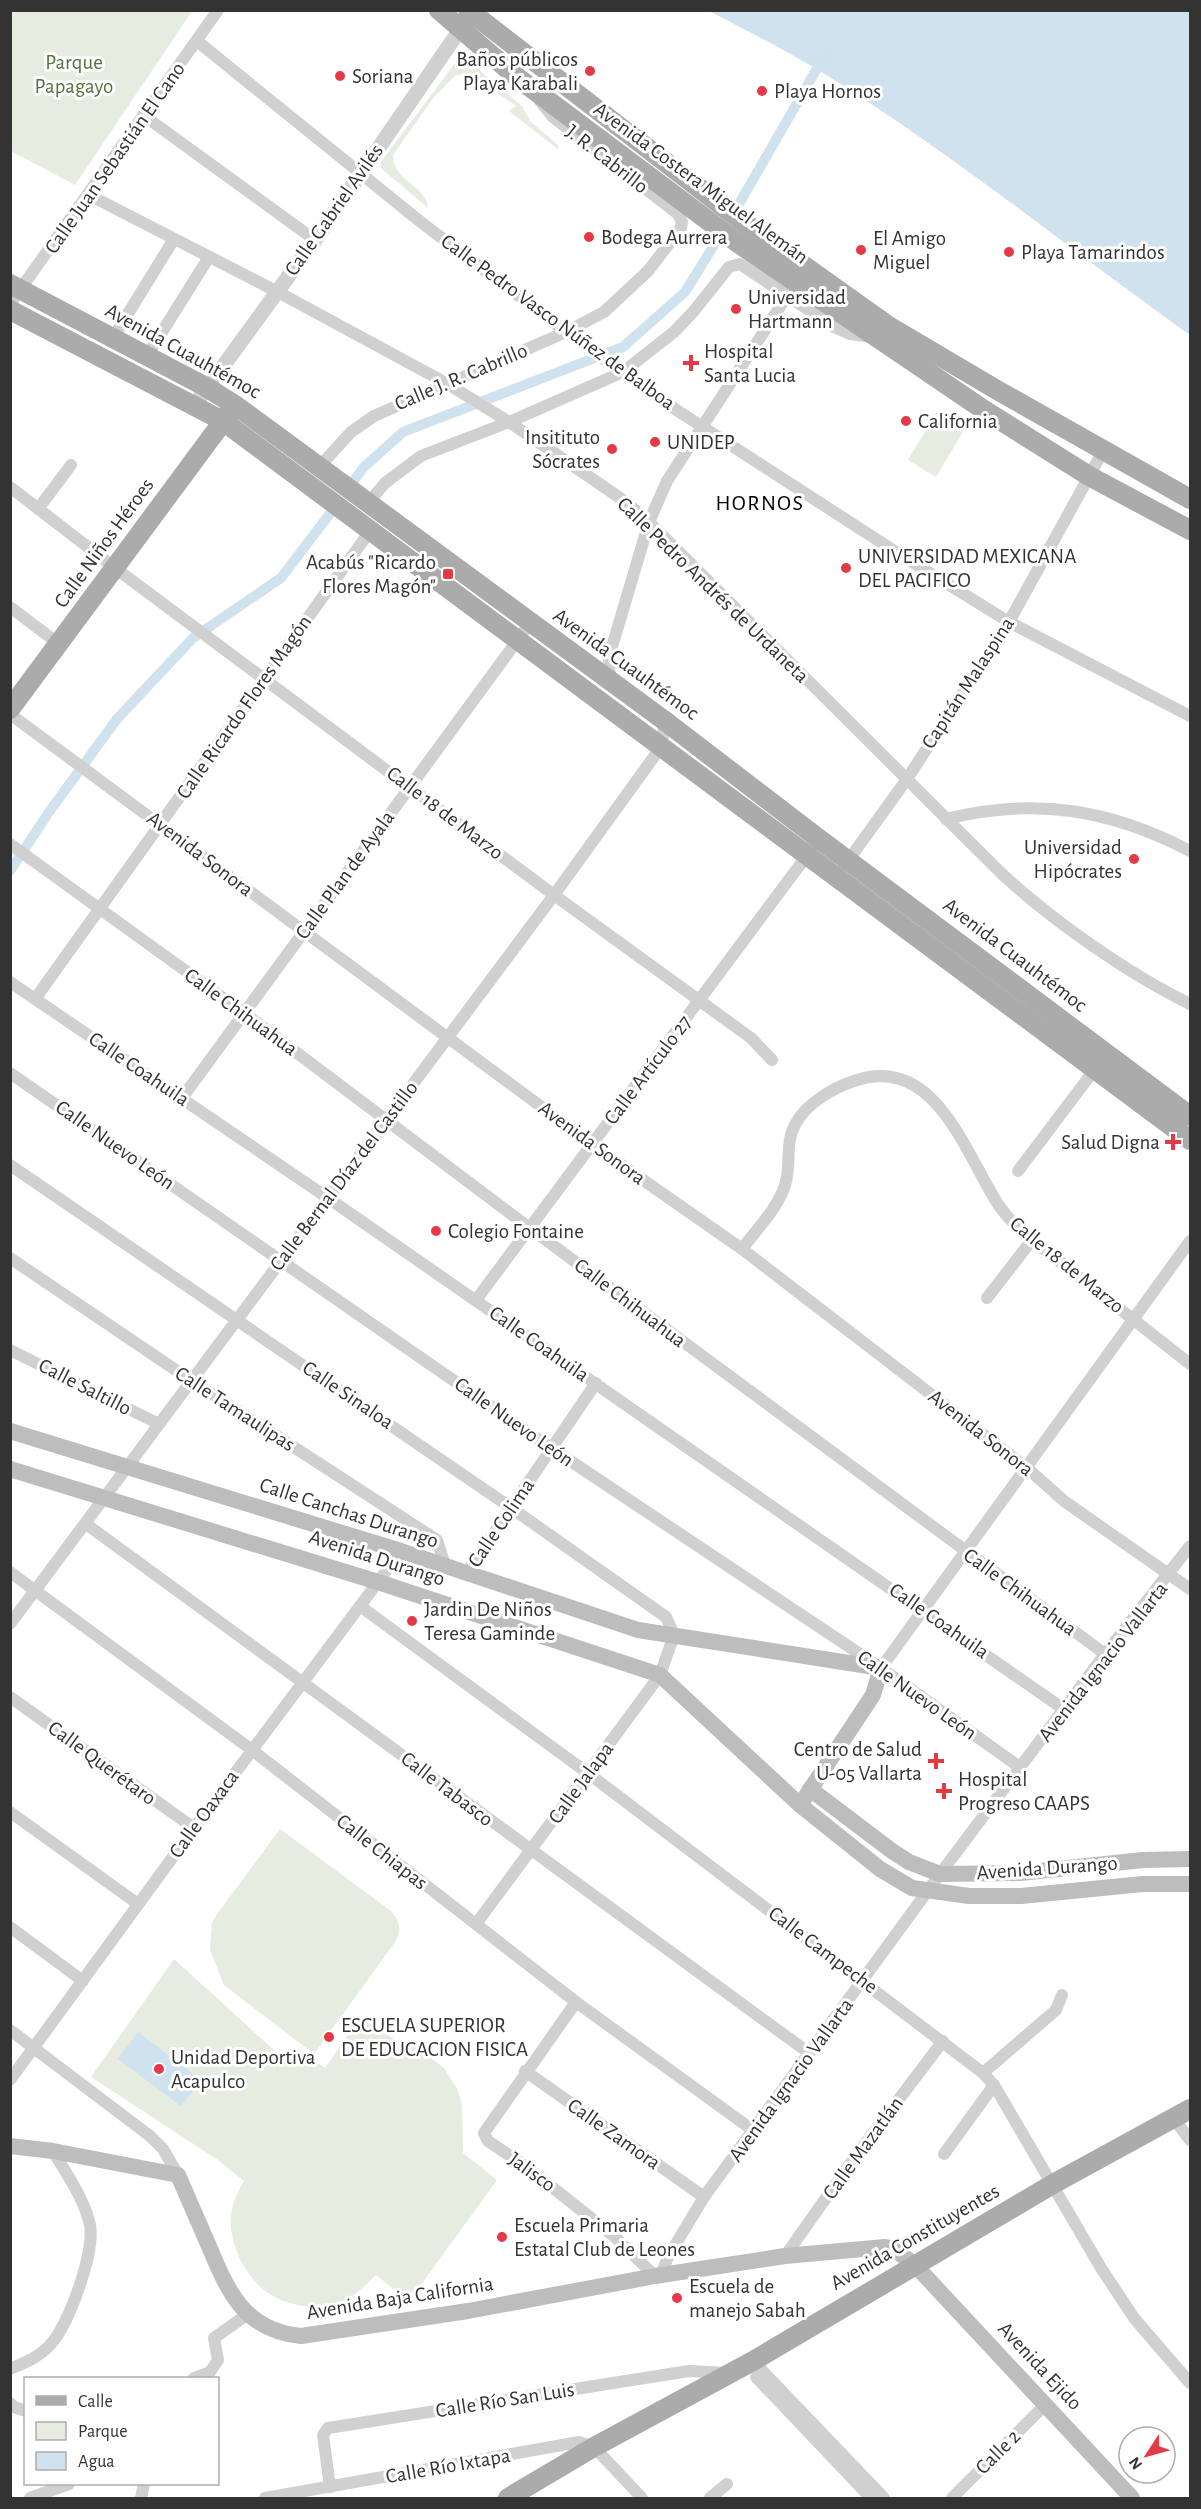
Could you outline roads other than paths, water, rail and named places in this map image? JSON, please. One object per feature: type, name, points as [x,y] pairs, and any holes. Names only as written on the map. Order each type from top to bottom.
[{"type":"main road","name":"Avenida Costera Miguel Alemán","points":[[439,10],[467,18],[711,197],[745,236],[879,338],[984,410],[1089,476],[1191,530]]},
{"type":"main road","name":"Avenida Costera Miguel Alemán","points":[[467,18],[535,91],[690,218],[745,236],[887,325],[1103,451],[1191,499]]},
{"type":"main road","name":"Avenida Cuauhtémoc","points":[[14,293],[147,356],[235,405],[665,721],[814,847]]},
{"type":"main road","name":"Avenida Cuauhtémoc","points":[[10,310],[223,421],[661,747],[814,847],[1191,1116]]},
{"type":"main road","name":"Calle Niños Héroes","points":[[10,709],[235,405]]},
{"type":"main road","name":"Avenida Cuauhtémoc","points":[[843,868],[1095,1069],[1191,1140]]},
{"type":"main road","name":"Calle Canchas Durango","points":[[10,1431],[401,1551],[446,1568],[638,1630],[674,1635]]},
{"type":"main road","name":"Avenida Durango","points":[[10,1469],[378,1581],[660,1675],[800,1805],[898,1882],[927,1892],[969,1896],[1021,1896],[1143,1884],[1191,1884]]},
{"type":"main road","points":[[674,1635],[881,1668],[873,1695],[800,1805]]},
{"type":"main road","points":[[810,1789],[892,1851],[909,1862],[940,1874]]},
{"type":"main road","name":"Avenida Durango","points":[[940,1874],[1020,1873],[1143,1860],[1191,1859]]},
{"type":"main road","name":"Avenida Constituyentes","points":[[508,2499],[747,2369],[912,2266],[1055,2188],[1185,2123]]},
{"type":"main road","points":[[10,2146],[53,2151],[178,2175]]},
{"type":"main road","name":"Avenida Baja California","points":[[178,2175],[226,2287],[248,2314],[265,2327],[282,2334],[301,2336],[468,2311],[658,2276],[785,2256],[885,2247],[912,2266]]},
{"type":"main road","name":"Avenida Ejido","points":[[912,2266],[1132,2499]]},
{"type":"main road","name":"Avenida Ejido","points":[[1043,2407],[1121,2499]]},
{"type":"main road","name":"Avenida Constituyentes","points":[[531,2499],[598,2451]]},
{"type":"street","name":"Calle Juan Sebastián El Cano","points":[[14,293],[88,195],[218,10]]},
{"type":"street","name":"Calle Gabriel Avilés","points":[[194,406],[315,240],[467,18]]},
{"type":"street","name":"Calle Pedro Vasco Núñez de Balboa","points":[[197,41],[360,173],[571,336],[896,552],[1009,622],[1191,716]]},
{"type":"street","points":[[143,115],[315,240]]},
{"type":"street","name":"Calle Pedro Andrés de Urdaneta","points":[[88,195],[276,291],[449,386],[509,422],[626,502],[649,522],[946,819],[1035,904],[1128,968],[1191,1004]]},
{"type":"street","name":"Calle J. R. Cabrillo","points":[[320,466],[351,432],[374,416],[571,336],[627,292],[690,218]]},
{"type":"street","points":[[113,339],[174,238]]},
{"type":"street","points":[[147,356],[209,257]]},
{"type":"street","points":[[365,499],[421,456],[509,422],[621,369],[674,332],[734,264],[740,264],[834,327],[850,334],[879,338]]},
{"type":"street","points":[[610,682],[609,657],[649,522],[667,481],[787,296]]},
{"type":"street","name":"Capitán Malaspina","points":[[843,868],[907,778],[1009,622],[1103,451]]},
{"type":"street","points":[[38,509],[70,465]]},
{"type":"street","name":"Calle 18 de Marzo","points":[[10,487],[554,895],[701,1000],[751,1038],[771,1060]]},
{"type":"street","name":"Calle Ricardo Flores Magón","points":[[34,999],[370,531]]},
{"type":"street","points":[[10,607],[58,644]]},
{"type":"street","name":"Calle Plan de Ayala","points":[[182,1098],[409,785],[530,623]]},
{"type":"street","name":"Avenida Sonora","points":[[10,714],[593,1144],[742,1249],[1027,1468],[1064,1501],[1191,1589]]},
{"type":"street","name":"Calle Bernal Díaz del Castillo","points":[[10,1624],[554,895],[661,747],[665,721]]},
{"type":"street","points":[[946,819],[977,811],[1014,807],[1058,808],[1107,817],[1142,828],[1191,851]]},
{"type":"street","name":"Calle Chihuahua","points":[[11,844],[244,1012],[531,1229],[1105,1654]]},
{"type":"street","name":"Calle Artículo 27","points":[[476,1300],[814,847]]},
{"type":"street","name":"Calle Coahuila","points":[[10,982],[476,1300],[1065,1710]]},
{"type":"street","points":[[1018,1171],[1095,1069]]},
{"type":"street","name":"Calle Nuevo León","points":[[10,1073],[551,1448],[881,1668],[1021,1768]]},
{"type":"street","name":"Calle 18 de Marzo","points":[[742,1249],[780,1197],[786,1184],[788,1145],[796,1121],[812,1104],[844,1084],[869,1076],[889,1075],[915,1086],[936,1103],[952,1122],[993,1197],[1008,1219],[1191,1364]]},
{"type":"street","name":"Calle Sinaloa","points":[[10,1165],[510,1507],[666,1617],[674,1635]]},
{"type":"street","points":[[987,1298],[1032,1240]]},
{"type":"street","points":[[881,1668],[1191,1241]]},
{"type":"street","name":"Calle Tamaulipas","points":[[10,1258],[192,1381],[437,1540],[446,1568]]},
{"type":"street","name":"Calle Saltillo","points":[[10,1350],[159,1424]]},
{"type":"street","name":"Calle Colima","points":[[466,1574],[596,1383]]},
{"type":"street","name":"Calle Tabasco","points":[[86,1524],[809,2053]]},
{"type":"street","name":"Avenida Ignacio Vallarta","points":[[658,2276],[704,2197],[809,2053],[1105,1654],[1191,1546]]},
{"type":"street","name":"Calle Oaxaca","points":[[10,2080],[194,1828],[401,1551]]},
{"type":"street","name":"Calle Chiapas","points":[[10,1572],[252,1750],[576,2002],[754,2131]]},
{"type":"street","name":"Calle Campeche","points":[[360,1606],[589,1774],[983,2073],[994,2085],[1101,2268],[1134,2318],[1191,2383]]},
{"type":"street","name":"Calle Jalapa","points":[[476,1924],[660,1675],[674,1635]]},
{"type":"street","name":"Calle Querétaro","points":[[10,1697],[194,1828]]},
{"type":"street","points":[[10,1812],[138,1904]]},
{"type":"street","points":[[10,1927],[83,1981]]},
{"type":"street","points":[[983,2073],[1056,2010],[1062,1995]]},
{"type":"street","points":[[525,2071],[576,2002]]},
{"type":"street","name":"Avenida Baja California","points":[[10,2030],[150,2136],[163,2149],[178,2175]]},
{"type":"street","name":"Calle Mazatlán","points":[[785,2256],[855,2157],[943,2041]]},
{"type":"street","name":"Jalisco","points":[[525,2071],[486,2127],[483,2133],[488,2141],[569,2199],[658,2276]]},
{"type":"street","name":"Calle Zamora","points":[[525,2071],[704,2197]]},
{"type":"street","points":[[945,2154],[994,2085]]},
{"type":"street","points":[[10,2369],[31,2360],[49,2346],[63,2329],[73,2307],[89,2249],[91,2227],[84,2203],[53,2151]]},
{"type":"street","points":[[199,2377],[210,2372],[218,2360],[214,2338],[248,2314]]},
{"type":"street","points":[[747,2369],[871,2499]]},
{"type":"street","points":[[747,2369],[884,2499]]},
{"type":"street","name":"Calle Río San Luis","points":[[330,2487],[324,2435],[328,2428],[689,2371],[747,2369]]},
{"type":"street","points":[[10,2403],[24,2410]]},
{"type":"street","name":"Calle 2","points":[[952,2499],[1043,2407]]},
{"type":"street","name":"Calle Río Ixtapa","points":[[265,2499],[579,2442],[598,2451]]},
{"type":"street","points":[[598,2451],[642,2499]]},
{"type":"street","points":[[710,2499],[727,2484]]},
{"type":"street","points":[[30,2499],[66,2485]]},
{"type":"water","points":[[709,11],[1190,11],[1190,335],[971,173],[882,111],[805,62]]},
{"type":"water","name":"Unidad Deportiva Acapulco","points":[[138,2032],[201,2080],[181,2106],[118,2059]]},
{"type":"waterway","points":[[732,216],[823,58]]},
{"type":"waterway","points":[[347,490],[364,467],[403,432],[623,347],[685,292],[724,229]]},
{"type":"waterway","points":[[10,871],[49,812],[117,719],[193,638],[281,578],[338,503]]},
{"type":"place","name":"Baños públicos Playa Karabali","points":[[590,71]]},
{"type":"place","name":"Soriana","points":[[340,76]]},
{"type":"place","name":"Playa Hornos","points":[[762,91]]},
{"type":"place","name":"Bodega Aurrera","points":[[589,237]]},
{"type":"place","name":"El Amigo Miguel","points":[[861,250]]},
{"type":"place","name":"Playa Tamarindos","points":[[1009,252]]},
{"type":"place","name":"Universidad Hartmann","points":[[736,309]]},
{"type":"place","name":"Hospital Santa Lucia","points":[[691,363]]},
{"type":"place","name":"California","points":[[906,421]]},
{"type":"place","name":"UNIDEP","points":[[655,442]]},
{"type":"place","name":"Insitituto Sócrates","points":[[612,449]]},
{"type":"place","name":"UNIVERSIDAD MEXICANA DEL PACIFICO","points":[[846,568]]},
{"type":"place","name":"Acabús \"Ricardo Flores Magón\"","points":[[448,574]]},
{"type":"place","name":"Universidad Hipócrates","points":[[1134,859]]},
{"type":"place","name":"Salud Digna","points":[[1173,1142]]},
{"type":"place","name":"Colegio Fontaine","points":[[436,1231]]},
{"type":"place","name":"Jardin De Niños Teresa Gaminde","points":[[412,1621]]},
{"type":"place","name":"Centro de Salud U-05 Vallarta","points":[[936,1761]]},
{"type":"place","name":"Hospital Progreso CAAPS","points":[[944,1791]]},
{"type":"place","name":"ESCUELA SUPERIOR DE EDUCACION FISICA","points":[[329,2037]]},
{"type":"place","name":"Unidad Deportiva Acapulco","points":[[159,2069]]},
{"type":"place","name":"Escuela Primaria Estatal Club de Leones","points":[[502,2237]]},
{"type":"place","name":"Escuela de manejo Sabah","points":[[677,2298]]},
{"type":"district","name":"HORNOS","points":[[760,503]]},
{"type":"park label","name":"Parque Papagayo","points":[[74,74]]}]
